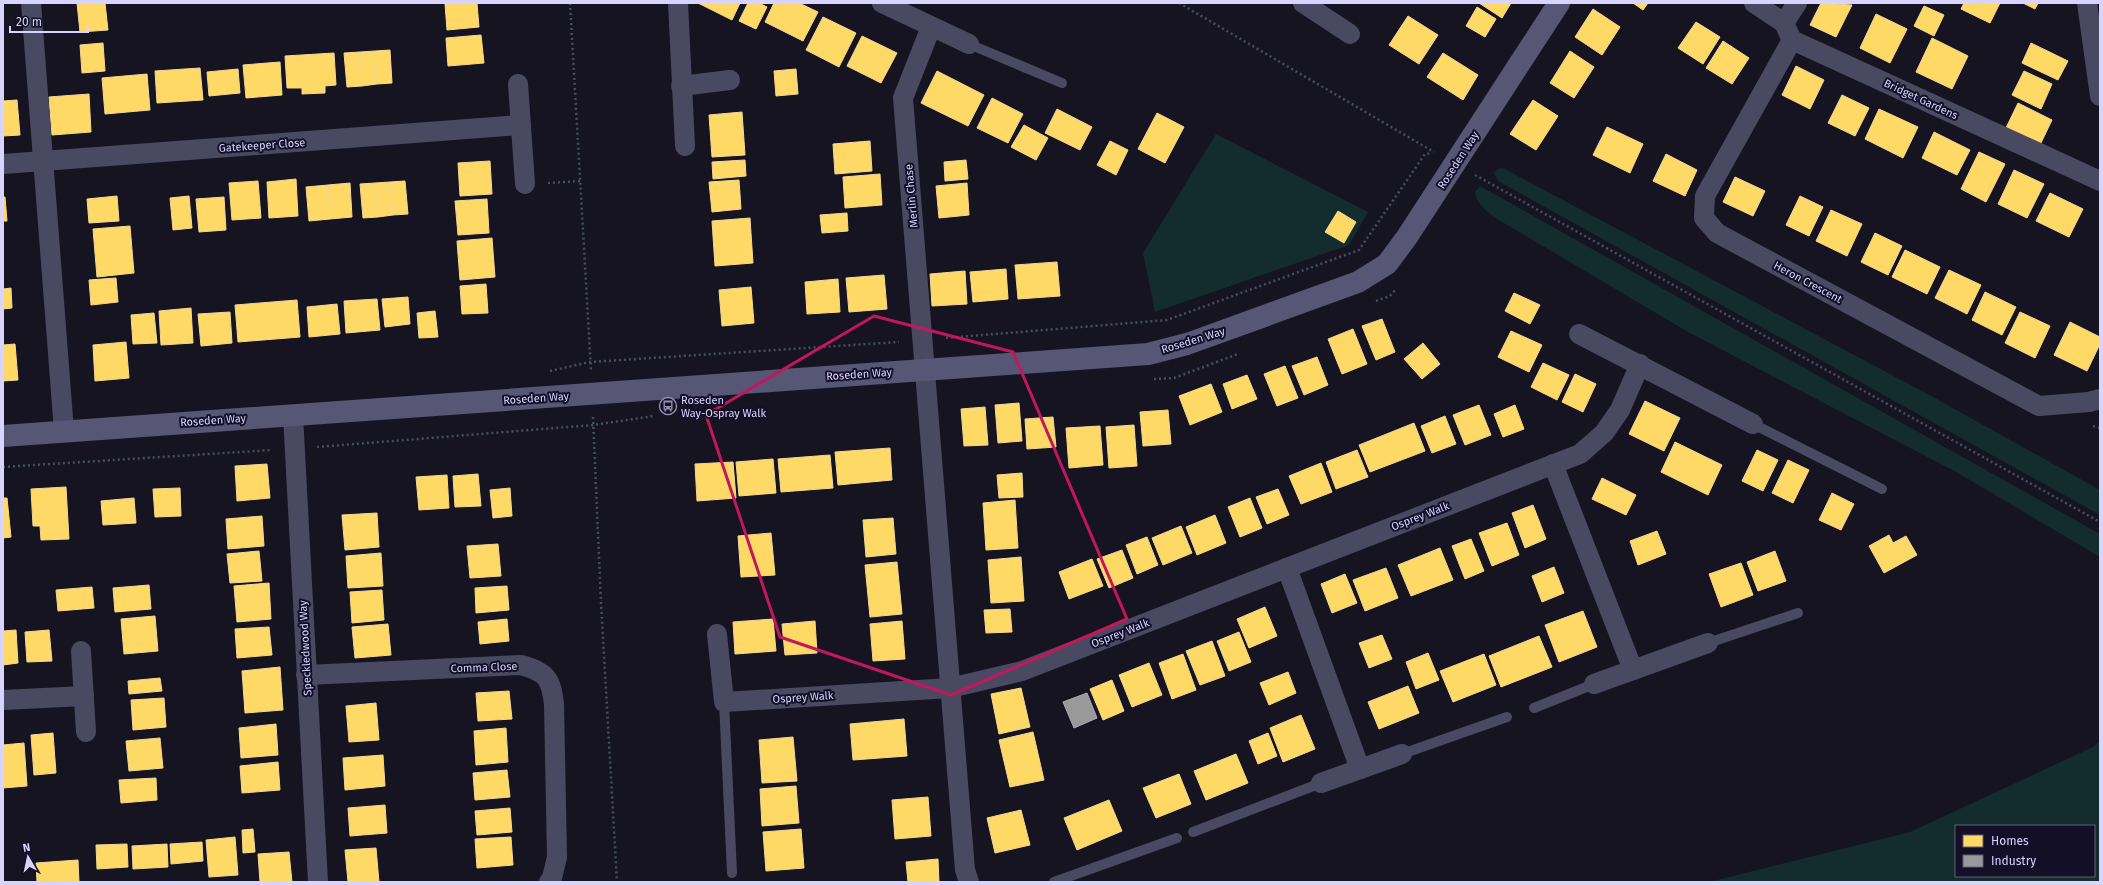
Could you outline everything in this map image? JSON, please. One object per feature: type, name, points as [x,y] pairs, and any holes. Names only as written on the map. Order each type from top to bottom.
[{"type":"street","points":[[31,3],[64,431]]},
{"type":"street","points":[[678,3],[685,146]]},
{"type":"street","points":[[882,3],[969,44]]},
{"type":"street","name":"Roseden Way","points":[[3,436],[1148,354],[1187,344],[1358,282],[1387,264],[1407,237],[1559,3]]},
{"type":"street","name":"Bridget Gardens","points":[[1754,3],[1788,32],[2100,182]]},
{"type":"street","name":"Heron Crescent","points":[[1797,3],[1788,32],[1705,196],[1704,218],[1717,233],[2039,406],[2089,402],[2100,399]]},
{"type":"street","points":[[2087,3],[2100,96]]},
{"type":"street","points":[[1310,5],[1350,34]]},
{"type":"street","name":"Merlin Chase","points":[[924,369],[903,98],[931,27]]},
{"type":"street","points":[[681,86],[730,80]]},
{"type":"street","points":[[518,84],[525,184]]},
{"type":"street","name":"Gatekeeper Close","points":[[3,164],[521,125]]},
{"type":"street","points":[[1579,334],[1640,364],[1753,424]]},
{"type":"street","name":"Osprey Walk","points":[[724,702],[950,688],[1022,671],[1580,454],[1604,433],[1620,410],[1640,364]]},
{"type":"street","points":[[924,369],[965,870],[969,882]]},
{"type":"street","name":"Speckledwood Way","points":[[293,415],[318,882]]},
{"type":"street","points":[[1553,464],[1633,670]]},
{"type":"street","points":[[1287,568],[1360,769]]},
{"type":"street","points":[[718,634],[724,702]]},
{"type":"street","points":[[1594,684],[1708,643]]},
{"type":"street","points":[[81,651],[86,732]]},
{"type":"street","name":"Comma Close","points":[[306,675],[521,665],[539,670],[552,685],[554,704],[557,857],[552,878],[549,882]]},
{"type":"street","points":[[3,700],[84,696]]},
{"type":"street","points":[[1321,783],[1402,754]]},
{"type":"lane","points":[[969,44],[1062,82]]},
{"type":"lane","points":[[1753,424],[1882,489]]},
{"type":"lane","points":[[1708,643],[1798,613]]},
{"type":"lane","points":[[1534,708],[1594,684]]},
{"type":"lane","points":[[724,702],[732,874]]},
{"type":"lane","points":[[1402,754],[1507,718]]},
{"type":"lane","points":[[1193,832],[1321,783]]},
{"type":"lane","points":[[1054,882],[1177,838]]},
{"type":"path","points":[[570,3],[617,882]]},
{"type":"path","points":[[544,372],[590,362],[922,340],[1168,320],[1359,250],[1425,154],[1436,153],[1179,3]]},
{"type":"path","points":[[1455,164],[2100,522]]},
{"type":"path","points":[[525,184],[580,181]]},
{"type":"highlighted area","points":[[874,316],[1013,352],[1127,619],[951,695],[780,637],[706,415]]},
{"type":"green space","points":[[1216,134],[1368,212],[1349,245],[1155,312],[1143,253]]},
{"type":"green space","points":[[1503,168],[1935,398],[2100,490],[2100,515],[1498,181],[1494,173],[1498,169]]},
{"type":"green space","points":[[1480,186],[2100,534],[2100,557],[1958,473],[1688,332],[1498,220],[1479,203],[1475,192]]},
{"type":"green space","points":[[2100,741],[2100,882],[1709,882],[1910,832],[2093,747]]},
{"type":"building: Homes","points":[[77,3],[105,3],[108,30],[80,32]]},
{"type":"building: Homes","points":[[477,3],[479,27],[447,30],[445,4]]},
{"type":"building: Homes","points":[[698,3],[740,3],[732,20]]},
{"type":"building: Homes","points":[[748,3],[759,3],[767,7],[756,29],[739,21]]},
{"type":"building: Homes","points":[[774,3],[799,3],[818,12],[803,41],[765,22]]},
{"type":"building: Homes","points":[[1479,3],[1511,3],[1502,18]]},
{"type":"building: Homes","points":[[1633,3],[1648,3],[1643,10]]},
{"type":"building: Homes","points":[[1821,3],[1852,5],[1836,37],[1810,25]]},
{"type":"building: Homes","points":[[1964,3],[2000,3],[1990,23],[1961,9]]},
{"type":"building: Homes","points":[[2023,3],[2038,3],[2035,9]]},
{"type":"building: Homes","points":[[1924,6],[1944,15],[1934,36],[1914,26]]},
{"type":"building: Homes","points":[[1477,7],[1496,19],[1485,37],[1466,26]]},
{"type":"building: Homes","points":[[1593,9],[1620,27],[1602,55],[1575,37]]},
{"type":"building: Homes","points":[[1876,14],[1907,29],[1890,63],[1860,48]]},
{"type":"building: Homes","points":[[1408,16],[1438,35],[1419,64],[1389,45]]},
{"type":"building: Homes","points":[[823,17],[856,33],[839,67],[806,50]]},
{"type":"building: Homes","points":[[1696,22],[1720,37],[1703,64],[1678,48]]},
{"type":"building: Homes","points":[[481,35],[484,63],[448,66],[446,38]]},
{"type":"building: Homes","points":[[862,36],[897,53],[881,83],[847,66]]},
{"type":"building: Homes","points":[[1932,38],[1968,56],[1952,89],[1916,72]]},
{"type":"building: Homes","points":[[1723,41],[1749,58],[1732,84],[1706,68]]},
{"type":"building: Homes","points":[[103,43],[105,71],[82,73],[80,45]]},
{"type":"building: Homes","points":[[2031,43],[2068,61],[2058,80],[2022,63]]},
{"type":"building: Homes","points":[[390,50],[392,83],[377,84],[375,51]]},
{"type":"building: Homes","points":[[375,51],[377,84],[362,86],[360,52]]},
{"type":"building: Homes","points":[[1570,51],[1594,67],[1574,98],[1550,83]]},
{"type":"building: Homes","points":[[360,52],[362,86],[347,87],[344,53]]},
{"type":"building: Homes","points":[[334,53],[336,85],[325,86],[325,93],[302,94],[302,88],[287,88],[285,56]]},
{"type":"building: Homes","points":[[1443,53],[1478,75],[1463,100],[1427,77]]},
{"type":"building: Homes","points":[[280,62],[282,95],[246,98],[243,65]]},
{"type":"building: Homes","points":[[1796,66],[1824,80],[1810,109],[1782,95]]},
{"type":"building: Homes","points":[[200,68],[203,100],[157,103],[155,71]]},
{"type":"building: Homes","points":[[238,69],[240,93],[209,96],[207,72]]},
{"type":"building: Homes","points":[[796,69],[798,94],[776,96],[774,71]]},
{"type":"building: Homes","points":[[937,71],[984,95],[968,126],[921,103]]},
{"type":"building: Homes","points":[[2024,71],[2052,84],[2041,109],[2012,95]]},
{"type":"building: Homes","points":[[147,74],[150,110],[105,114],[102,78]]},
{"type":"building: Homes","points":[[89,94],[91,132],[52,135],[49,97]]},
{"type":"building: Homes","points":[[1842,95],[1869,108],[1855,136],[1828,123]]},
{"type":"building: Homes","points":[[992,98],[1023,114],[1008,143],[977,128]]},
{"type":"building: Homes","points":[[17,100],[20,135],[3,136],[3,101]]},
{"type":"building: Homes","points":[[1533,100],[1558,116],[1536,150],[1510,134]]},
{"type":"building: Homes","points":[[2018,103],[2052,120],[2040,145],[2006,128]]},
{"type":"building: Homes","points":[[1057,109],[1092,127],[1080,150],[1045,133]]},
{"type":"building: Homes","points":[[1879,109],[1918,127],[1903,158],[1865,139]]},
{"type":"building: Homes","points":[[742,112],[745,155],[712,157],[709,115]]},
{"type":"building: Homes","points":[[1157,113],[1184,127],[1165,163],[1138,149]]},
{"type":"building: Homes","points":[[1024,125],[1048,138],[1036,160],[1011,147]]},
{"type":"building: Homes","points":[[1607,127],[1643,144],[1630,173],[1593,155]]},
{"type":"building: Homes","points":[[1934,132],[1970,150],[1957,175],[1922,158]]},
{"type":"building: Homes","points":[[870,141],[872,171],[835,174],[833,144]]},
{"type":"building: Homes","points":[[1110,141],[1128,150],[1116,175],[1097,165]]},
{"type":"building: Homes","points":[[1979,152],[2005,164],[1986,202],[1961,189]]},
{"type":"building: Homes","points":[[1666,154],[1697,170],[1685,196],[1653,181]]},
{"type":"building: Homes","points":[[745,160],[746,176],[713,179],[712,162]]},
{"type":"building: Homes","points":[[966,160],[968,179],[945,181],[944,162]]},
{"type":"building: Homes","points":[[490,161],[492,194],[460,196],[458,163]]},
{"type":"building: Homes","points":[[2014,170],[2044,184],[2027,218],[1998,204]]},
{"type":"building: Homes","points":[[880,174],[882,205],[845,208],[843,177]]},
{"type":"building: Homes","points":[[1735,177],[1765,191],[1753,216],[1723,202]]},
{"type":"building: Homes","points":[[296,179],[298,216],[269,218],[267,182]]},
{"type":"building: Homes","points":[[739,180],[741,209],[712,212],[709,182]]},
{"type":"building: Homes","points":[[258,181],[261,218],[232,220],[229,183]]},
{"type":"building: Homes","points":[[405,181],[408,214],[393,215],[390,182]]},
{"type":"building: Homes","points":[[390,182],[393,215],[378,217],[375,183]]},
{"type":"building: Homes","points":[[350,183],[352,217],[330,219],[328,185]]},
{"type":"building: Homes","points":[[375,183],[378,217],[363,218],[360,184]]},
{"type":"building: Homes","points":[[967,183],[969,215],[939,218],[936,186]]},
{"type":"building: Homes","points":[[328,185],[330,219],[309,221],[306,187]]},
{"type":"building: Homes","points":[[2050,193],[2083,209],[2069,237],[2036,221]]},
{"type":"building: Homes","points":[[117,196],[119,221],[89,223],[87,199]]},
{"type":"building: Homes","points":[[189,196],[192,228],[173,230],[170,198]]},
{"type":"building: Homes","points":[[1800,196],[1823,207],[1809,236],[1786,225]]},
{"type":"building: Homes","points":[[3,197],[5,197],[7,221],[3,221]]},
{"type":"building: Homes","points":[[224,197],[226,230],[199,232],[196,199]]},
{"type":"building: Homes","points":[[487,199],[489,233],[458,235],[455,201]]},
{"type":"building: Homes","points":[[1831,210],[1862,224],[1847,256],[1816,241]]},
{"type":"building: Homes","points":[[1338,211],[1356,222],[1344,243],[1325,232]]},
{"type":"building: Homes","points":[[847,213],[848,231],[822,233],[820,215]]},
{"type":"building: Homes","points":[[750,218],[753,263],[715,266],[712,221]]},
{"type":"building: Homes","points":[[130,226],[134,273],[97,277],[93,229]]},
{"type":"building: Homes","points":[[1875,233],[1902,246],[1888,275],[1861,262]]},
{"type":"building: Homes","points":[[492,238],[495,277],[460,280],[457,241]]},
{"type":"building: Homes","points":[[1905,250],[1940,267],[1927,294],[1892,277]]},
{"type":"building: Homes","points":[[1057,262],[1060,296],[1018,299],[1015,265]]},
{"type":"building: Homes","points":[[1006,269],[1008,299],[973,302],[970,272]]},
{"type":"building: Homes","points":[[1949,270],[1981,285],[1967,314],[1935,298]]},
{"type":"building: Homes","points":[[965,271],[967,304],[932,306],[930,274]]},
{"type":"building: Homes","points":[[884,275],[887,309],[849,312],[846,278]]},
{"type":"building: Homes","points":[[116,278],[118,302],[91,305],[89,280]]},
{"type":"building: Homes","points":[[838,279],[840,312],[807,314],[805,282]]},
{"type":"building: Homes","points":[[486,284],[488,313],[462,314],[460,286]]},
{"type":"building: Homes","points":[[751,287],[754,323],[722,326],[719,290]]},
{"type":"building: Homes","points":[[11,288],[12,308],[3,309],[3,289]]},
{"type":"building: Homes","points":[[1985,292],[2016,307],[2002,335],[1972,320]]},
{"type":"building: Homes","points":[[1514,293],[1540,305],[1530,324],[1505,311]]},
{"type":"building: Homes","points":[[408,297],[410,324],[385,327],[382,299]]},
{"type":"building: Homes","points":[[377,299],[380,330],[346,333],[344,301]]},
{"type":"building: Homes","points":[[297,300],[300,337],[238,342],[235,305]]},
{"type":"building: Homes","points":[[337,304],[340,334],[309,337],[307,307]]},
{"type":"building: Homes","points":[[191,308],[193,343],[161,345],[159,311]]},
{"type":"building: Homes","points":[[435,311],[438,337],[419,338],[417,313]]},
{"type":"building: Homes","points":[[230,312],[232,343],[201,346],[198,314]]},
{"type":"building: Homes","points":[[2020,312],[2050,326],[2035,358],[2005,343]]},
{"type":"building: Homes","points":[[154,313],[157,343],[133,344],[131,315]]},
{"type":"building: Homes","points":[[1382,319],[1395,352],[1376,360],[1362,326]]},
{"type":"building: Homes","points":[[2070,322],[2100,337],[2100,344],[2087,371],[2054,355]]},
{"type":"building: Homes","points":[[1353,329],[1367,364],[1342,374],[1328,339]]},
{"type":"building: Homes","points":[[1511,331],[1542,345],[1529,372],[1498,357]]},
{"type":"building: Homes","points":[[126,342],[129,378],[95,381],[93,345]]},
{"type":"building: Homes","points":[[1423,343],[1440,364],[1422,379],[1404,359]]},
{"type":"building: Homes","points":[[15,344],[18,380],[3,381],[3,345]]},
{"type":"building: Homes","points":[[1317,357],[1328,385],[1304,395],[1292,366]]},
{"type":"building: Homes","points":[[1543,363],[1569,375],[1557,400],[1531,387]]},
{"type":"building: Homes","points":[[1285,366],[1298,398],[1277,406],[1264,374]]},
{"type":"building: Homes","points":[[1575,374],[1596,384],[1583,412],[1562,402]]},
{"type":"building: Homes","points":[[1247,375],[1257,399],[1232,409],[1223,384]]},
{"type":"building: Homes","points":[[1211,384],[1222,412],[1190,425],[1179,396]]},
{"type":"building: Homes","points":[[1645,401],[1680,418],[1664,451],[1629,434]]},
{"type":"building: Homes","points":[[1019,403],[1022,441],[998,443],[995,405]]},
{"type":"building: Homes","points":[[1479,405],[1491,435],[1465,445],[1453,415]]},
{"type":"building: Homes","points":[[1515,405],[1524,429],[1503,437],[1494,414]]},
{"type":"building: Homes","points":[[985,407],[988,445],[964,446],[961,409]]},
{"type":"building: Homes","points":[[1168,410],[1171,444],[1143,446],[1140,412]]},
{"type":"building: Homes","points":[[1445,416],[1456,444],[1432,453],[1421,426]]},
{"type":"building: Homes","points":[[1053,417],[1056,447],[1027,449],[1025,419]]},
{"type":"building: Homes","points":[[1414,423],[1425,451],[1370,472],[1359,445]]},
{"type":"building: Homes","points":[[1134,425],[1137,466],[1109,468],[1106,427]]},
{"type":"building: Homes","points":[[1100,426],[1103,465],[1069,468],[1066,428]]},
{"type":"building: Homes","points":[[1675,442],[1722,465],[1708,495],[1661,472]]},
{"type":"building: Homes","points":[[890,448],[892,480],[838,485],[835,452]]},
{"type":"building: Homes","points":[[1357,450],[1368,477],[1336,489],[1326,462]]},
{"type":"building: Homes","points":[[1757,450],[1778,460],[1763,491],[1742,481]]},
{"type":"building: Homes","points":[[830,455],[833,488],[781,492],[778,459]]},
{"type":"building: Homes","points":[[773,459],[776,493],[739,496],[736,462]]},
{"type":"building: Homes","points":[[1788,460],[1809,470],[1793,503],[1772,493]]},
{"type":"building: Homes","points":[[733,462],[736,498],[697,501],[695,464]]},
{"type":"building: Homes","points":[[1321,463],[1332,492],[1301,504],[1289,476]]},
{"type":"building: Homes","points":[[267,464],[270,498],[237,501],[235,466]]},
{"type":"building: Homes","points":[[1022,473],[1023,497],[999,498],[997,475]]},
{"type":"building: Homes","points":[[478,474],[481,506],[455,507],[453,476]]},
{"type":"building: Homes","points":[[447,475],[449,508],[419,510],[416,477]]},
{"type":"building: Homes","points":[[1602,478],[1636,495],[1626,515],[1592,499]]},
{"type":"building: Homes","points":[[66,487],[69,539],[41,540],[40,526],[33,526],[31,489]]},
{"type":"building: Homes","points":[[180,488],[181,516],[155,517],[153,489]]},
{"type":"building: Homes","points":[[510,488],[512,516],[493,518],[490,490]]},
{"type":"building: Homes","points":[[1278,489],[1289,515],[1267,524],[1256,497]]},
{"type":"building: Homes","points":[[1832,493],[1854,504],[1841,530],[1819,520]]},
{"type":"building: Homes","points":[[3,498],[7,498],[11,537],[3,538]]},
{"type":"building: Homes","points":[[134,498],[136,523],[103,525],[101,501]]},
{"type":"building: Homes","points":[[1250,498],[1262,528],[1240,537],[1228,507]]},
{"type":"building: Homes","points":[[1015,500],[1018,548],[986,550],[983,503]]},
{"type":"building: Homes","points":[[1533,505],[1546,539],[1525,548],[1512,513]]},
{"type":"building: Homes","points":[[377,513],[379,547],[345,550],[342,515]]},
{"type":"building: Homes","points":[[1215,515],[1226,543],[1197,555],[1186,527]]},
{"type":"building: Homes","points":[[262,516],[264,546],[228,549],[226,519]]},
{"type":"building: Homes","points":[[893,518],[896,554],[866,557],[863,520]]},
{"type":"building: Homes","points":[[1507,523],[1519,555],[1492,566],[1479,533]]},
{"type":"building: Homes","points":[[1181,526],[1192,553],[1163,565],[1152,538]]},
{"type":"building: Homes","points":[[1657,531],[1666,554],[1638,565],[1630,541]]},
{"type":"building: Homes","points":[[771,533],[775,575],[741,577],[738,536]]},
{"type":"building: Homes","points":[[1889,535],[1893,543],[1906,536],[1917,555],[1884,573],[1869,546]]},
{"type":"building: Homes","points":[[1147,537],[1158,565],[1137,574],[1126,545]]},
{"type":"building: Homes","points":[[1471,539],[1484,571],[1465,579],[1452,546]]},
{"type":"building: Homes","points":[[498,544],[501,576],[470,578],[467,546]]},
{"type":"building: Homes","points":[[1440,548],[1453,580],[1411,596],[1398,565]]},
{"type":"building: Homes","points":[[1122,550],[1133,578],[1109,588],[1097,559]]},
{"type":"building: Homes","points":[[259,551],[262,581],[230,583],[227,554]]},
{"type":"building: Homes","points":[[1775,551],[1786,581],[1758,591],[1747,562]]},
{"type":"building: Homes","points":[[381,553],[383,586],[348,588],[346,556]]},
{"type":"building: Homes","points":[[1021,557],[1024,601],[991,603],[988,560]]},
{"type":"building: Homes","points":[[1092,559],[1103,586],[1069,599],[1059,572]]},
{"type":"building: Homes","points":[[897,562],[902,614],[870,617],[865,565]]},
{"type":"building: Homes","points":[[1741,563],[1753,595],[1721,607],[1709,574]]},
{"type":"building: Homes","points":[[1554,567],[1564,593],[1542,602],[1532,576]]},
{"type":"building: Homes","points":[[1386,568],[1398,598],[1365,611],[1353,580]]},
{"type":"building: Homes","points":[[1345,574],[1357,603],[1332,613],[1321,584]]},
{"type":"building: Homes","points":[[269,583],[271,619],[237,622],[234,586]]},
{"type":"building: Homes","points":[[149,585],[151,609],[115,612],[113,588]]},
{"type":"building: Homes","points":[[507,586],[509,610],[476,613],[475,588]]},
{"type":"building: Homes","points":[[92,587],[94,608],[58,611],[56,590]]},
{"type":"building: Homes","points":[[382,590],[384,620],[352,623],[350,592]]},
{"type":"building: Homes","points":[[1265,607],[1277,636],[1249,648],[1237,619]]},
{"type":"building: Homes","points":[[1010,609],[1012,632],[986,633],[984,610]]},
{"type":"building: Homes","points":[[1583,611],[1597,647],[1559,662],[1545,625]]},
{"type":"building: Homes","points":[[155,616],[158,651],[124,654],[121,619]]},
{"type":"building: Homes","points":[[507,619],[509,641],[480,644],[478,622]]},
{"type":"building: Homes","points":[[773,619],[776,651],[735,654],[733,622]]},
{"type":"building: Homes","points":[[815,621],[817,653],[785,655],[782,624]]},
{"type":"building: Homes","points":[[902,621],[905,659],[873,661],[870,624]]},
{"type":"building: Homes","points":[[388,624],[391,655],[355,658],[352,627]]},
{"type":"building: Homes","points":[[269,627],[272,655],[237,658],[235,629]]},
{"type":"building: Homes","points":[[16,630],[18,663],[3,665],[3,631]]},
{"type":"building: Homes","points":[[49,630],[52,661],[27,662],[25,632]]},
{"type":"building: Homes","points":[[1239,632],[1251,662],[1229,671],[1217,641]]},
{"type":"building: Homes","points":[[1382,635],[1392,659],[1369,668],[1359,643]]},
{"type":"building: Homes","points":[[1539,636],[1552,667],[1501,687],[1489,656]]},
{"type":"building: Homes","points":[[1212,641],[1225,676],[1200,685],[1186,651]]},
{"type":"building: Homes","points":[[1428,653],[1439,680],[1416,689],[1406,662]]},
{"type":"building: Homes","points":[[1183,654],[1196,690],[1172,699],[1159,663]]},
{"type":"building: Homes","points":[[1484,654],[1496,685],[1453,702],[1440,671]]},
{"type":"building: Homes","points":[[1149,663],[1162,695],[1132,707],[1119,675]]},
{"type":"building: Homes","points":[[280,667],[283,710],[245,713],[242,671]]},
{"type":"building: Homes","points":[[1288,672],[1296,693],[1269,705],[1260,683]]},
{"type":"building: Homes","points":[[160,678],[162,691],[129,694],[128,681]]},
{"type":"building: Homes","points":[[1112,680],[1124,711],[1103,720],[1090,689]]},
{"type":"building: Homes","points":[[1408,686],[1419,713],[1379,729],[1368,702]]},
{"type":"building: Homes","points":[[1021,688],[1030,727],[999,734],[991,694]]},
{"type":"building: Homes","points":[[509,691],[512,719],[478,721],[476,693]]},
{"type":"building: Homes","points":[[164,698],[166,727],[133,730],[131,700]]},
{"type":"building: Homes","points":[[376,703],[379,740],[349,742],[346,706]]},
{"type":"building: Homes","points":[[1301,715],[1315,749],[1283,762],[1270,728]]},
{"type":"building: Homes","points":[[904,719],[907,756],[853,760],[850,724]]},
{"type":"building: Homes","points":[[276,724],[278,755],[241,758],[239,728]]},
{"type":"building: Homes","points":[[506,728],[508,762],[476,765],[474,731]]},
{"type":"building: Homes","points":[[1033,732],[1044,780],[1010,787],[999,740]]},
{"type":"building: Homes","points":[[53,733],[56,773],[34,775],[31,735]]},
{"type":"building: Homes","points":[[1268,733],[1277,756],[1258,764],[1249,741]]},
{"type":"building: Homes","points":[[793,737],[797,781],[762,783],[759,740]]},
{"type":"building: Homes","points":[[160,738],[163,768],[129,771],[126,741]]},
{"type":"building: Homes","points":[[24,743],[27,786],[3,788],[3,745]]},
{"type":"building: Homes","points":[[1236,754],[1248,783],[1206,800],[1194,771]]},
{"type":"building: Homes","points":[[383,755],[385,786],[345,790],[343,758]]},
{"type":"building: Homes","points":[[278,762],[280,790],[242,793],[240,766]]},
{"type":"building: Homes","points":[[507,770],[510,797],[475,800],[473,773]]},
{"type":"building: Homes","points":[[1179,774],[1191,804],[1156,818],[1143,788]]},
{"type":"building: Homes","points":[[156,778],[157,800],[121,803],[119,780]]},
{"type":"building: Homes","points":[[796,786],[799,823],[762,826],[760,789]]},
{"type":"building: Homes","points":[[928,797],[931,836],[895,839],[892,800]]},
{"type":"building: Homes","points":[[1109,800],[1122,831],[1077,850],[1064,818]]},
{"type":"building: Homes","points":[[385,805],[387,833],[350,836],[348,808]]},
{"type":"building: Homes","points":[[510,808],[512,832],[477,835],[475,811]]},
{"type":"building: Homes","points":[[1021,810],[1030,845],[995,853],[987,818]]},
{"type":"building: Homes","points":[[253,829],[255,852],[243,853],[242,830]]},
{"type":"building: Homes","points":[[801,829],[804,868],[766,871],[763,832]]},
{"type":"building: Homes","points":[[235,837],[238,875],[209,877],[206,840]]},
{"type":"building: Homes","points":[[511,837],[513,865],[477,868],[475,839]]},
{"type":"building: Homes","points":[[202,842],[203,861],[171,864],[170,844]]},
{"type":"building: Homes","points":[[127,844],[128,867],[97,869],[96,845]]},
{"type":"building: Homes","points":[[167,844],[168,867],[133,869],[132,846]]},
{"type":"building: Homes","points":[[376,848],[379,882],[348,882],[345,850]]},
{"type":"building: Homes","points":[[289,852],[292,882],[260,882],[258,854]]},
{"type":"building: Homes","points":[[938,859],[939,882],[908,882],[906,862]]},
{"type":"building: Homes","points":[[78,860],[79,882],[37,882],[36,863]]},
{"type":"building: Industry","points":[[1087,693],[1097,718],[1074,728],[1063,702]]},
{"type":"place","name":"Roseden Way-Ospray Walk","points":[[668,406]]}]
